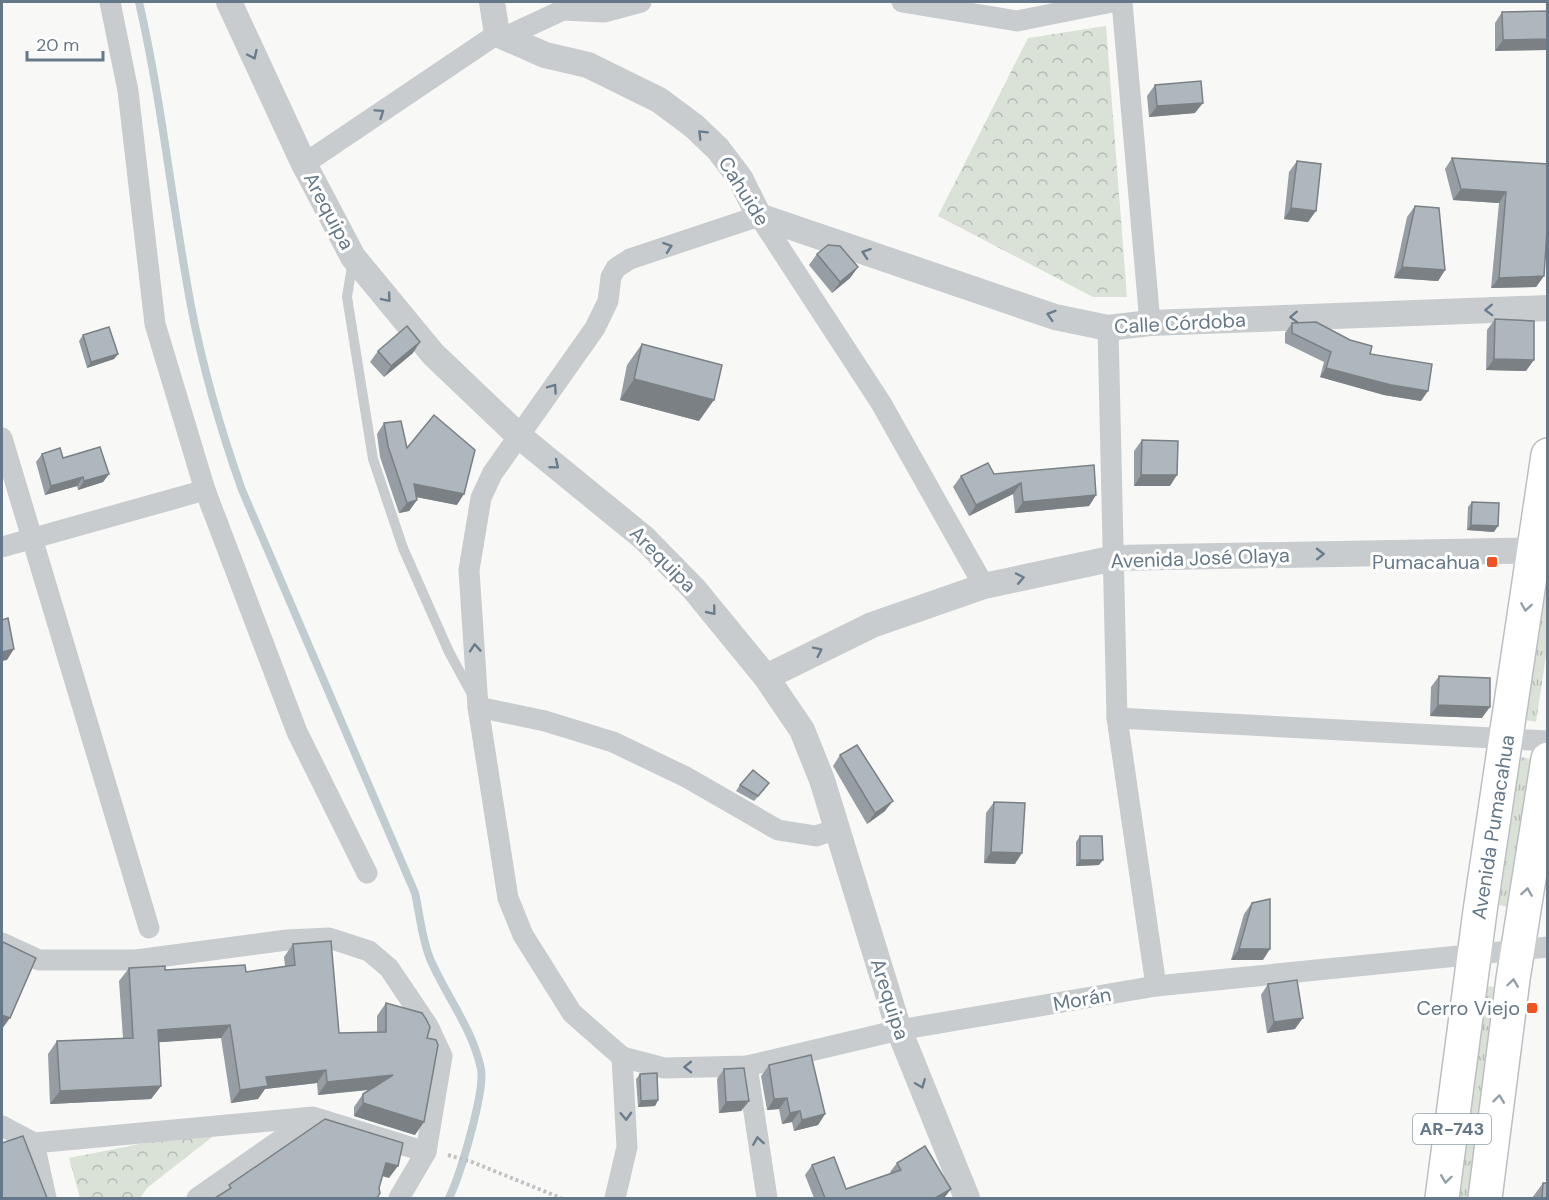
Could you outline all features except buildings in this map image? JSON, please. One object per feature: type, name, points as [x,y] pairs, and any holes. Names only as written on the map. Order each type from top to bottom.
[{"type":"main road","name":"Avenida Pumacahua","points":[[1443,1198],[1506,739],[1541,550],[1548,455]]},
{"type":"main road","name":"AR-743","points":[[1485,1198],[1533,948],[1548,759]]},
{"type":"street","points":[[110,2],[128,91],[155,324],[205,490],[297,732],[367,873]]},
{"type":"street","name":"Arequipa","points":[[228,2],[304,164],[353,257],[433,354],[519,436],[644,538],[694,589],[766,677],[802,730],[837,829],[899,1030],[968,1198]]},
{"type":"street","points":[[492,2],[501,36]]},
{"type":"street","points":[[304,164],[501,36],[562,10],[604,12],[642,2]]},
{"type":"street","points":[[902,2],[1017,21],[1112,2]]},
{"type":"street","points":[[1122,2],[1150,322]]},
{"type":"street","name":"Cahuide","points":[[501,36],[545,55],[588,65],[658,100],[694,126],[718,149],[740,178],[759,216],[881,402],[984,585]]},
{"type":"street","points":[[615,1198],[627,1147],[622,1057],[572,1013],[523,935],[508,898],[478,706],[469,570],[481,498],[492,474],[595,328],[608,301],[611,277],[616,268],[630,260],[759,216]]},
{"type":"street","name":"Calle Córdoba","points":[[759,216],[1055,317],[1108,328],[1150,322],[1548,308]]},
{"type":"street","points":[[1108,328],[1117,718],[1155,986]]},
{"type":"street","points":[[2,438],[149,928]]},
{"type":"street","points":[[2,547],[205,490]]},
{"type":"street","name":"Avenida José Olaya","points":[[766,677],[872,625],[984,585],[1115,558],[1541,550]]},
{"type":"street","points":[[478,706],[545,721],[613,742],[686,777],[778,830],[816,836],[837,829]]},
{"type":"street","points":[[1117,718],[1548,741]]},
{"type":"street","points":[[2,943],[39,960],[136,960],[287,940],[329,938],[369,951],[389,968],[428,1026],[442,1056],[426,1152],[399,1198]]},
{"type":"street","name":"Morán","points":[[622,1057],[664,1068],[747,1066],[899,1030],[1155,986],[1475,952],[1533,948]]},
{"type":"street","points":[[747,1066],[767,1198]]},
{"type":"street","points":[[2,1126],[34,1143],[313,1116],[426,1152]]},
{"type":"street","points":[[197,1198],[313,1116]]},
{"type":"street","points":[[34,1143],[46,1198]]},
{"type":"lane","points":[[353,257],[347,297],[373,459],[403,549],[449,652],[478,706]]},
{"type":"path","points":[[449,1155],[561,1198]]},
{"type":"green space","points":[[1106,26],[1127,297],[1093,297],[938,216],[1028,38]]},
{"type":"green space","points":[[1546,583],[1547,649],[1536,722],[1526,720]]},
{"type":"green space","points":[[1520,757],[1531,759],[1508,907],[1499,905]]},
{"type":"green space","points":[[1485,986],[1496,987],[1469,1198],[1458,1198]]},
{"type":"green space","points":[[225,1127],[147,1188],[140,1198],[80,1198],[69,1158]]},
{"type":"waterway","points":[[139,2],[154,77],[191,306],[207,376],[227,445],[242,490],[415,893],[423,936],[431,961],[466,1027],[481,1069],[476,1114],[449,1198]]},
{"type":"place","name":"Pumacahua","points":[[1492,562]]},
{"type":"place","name":"Cerro Viejo","points":[[1532,1008]]}]
